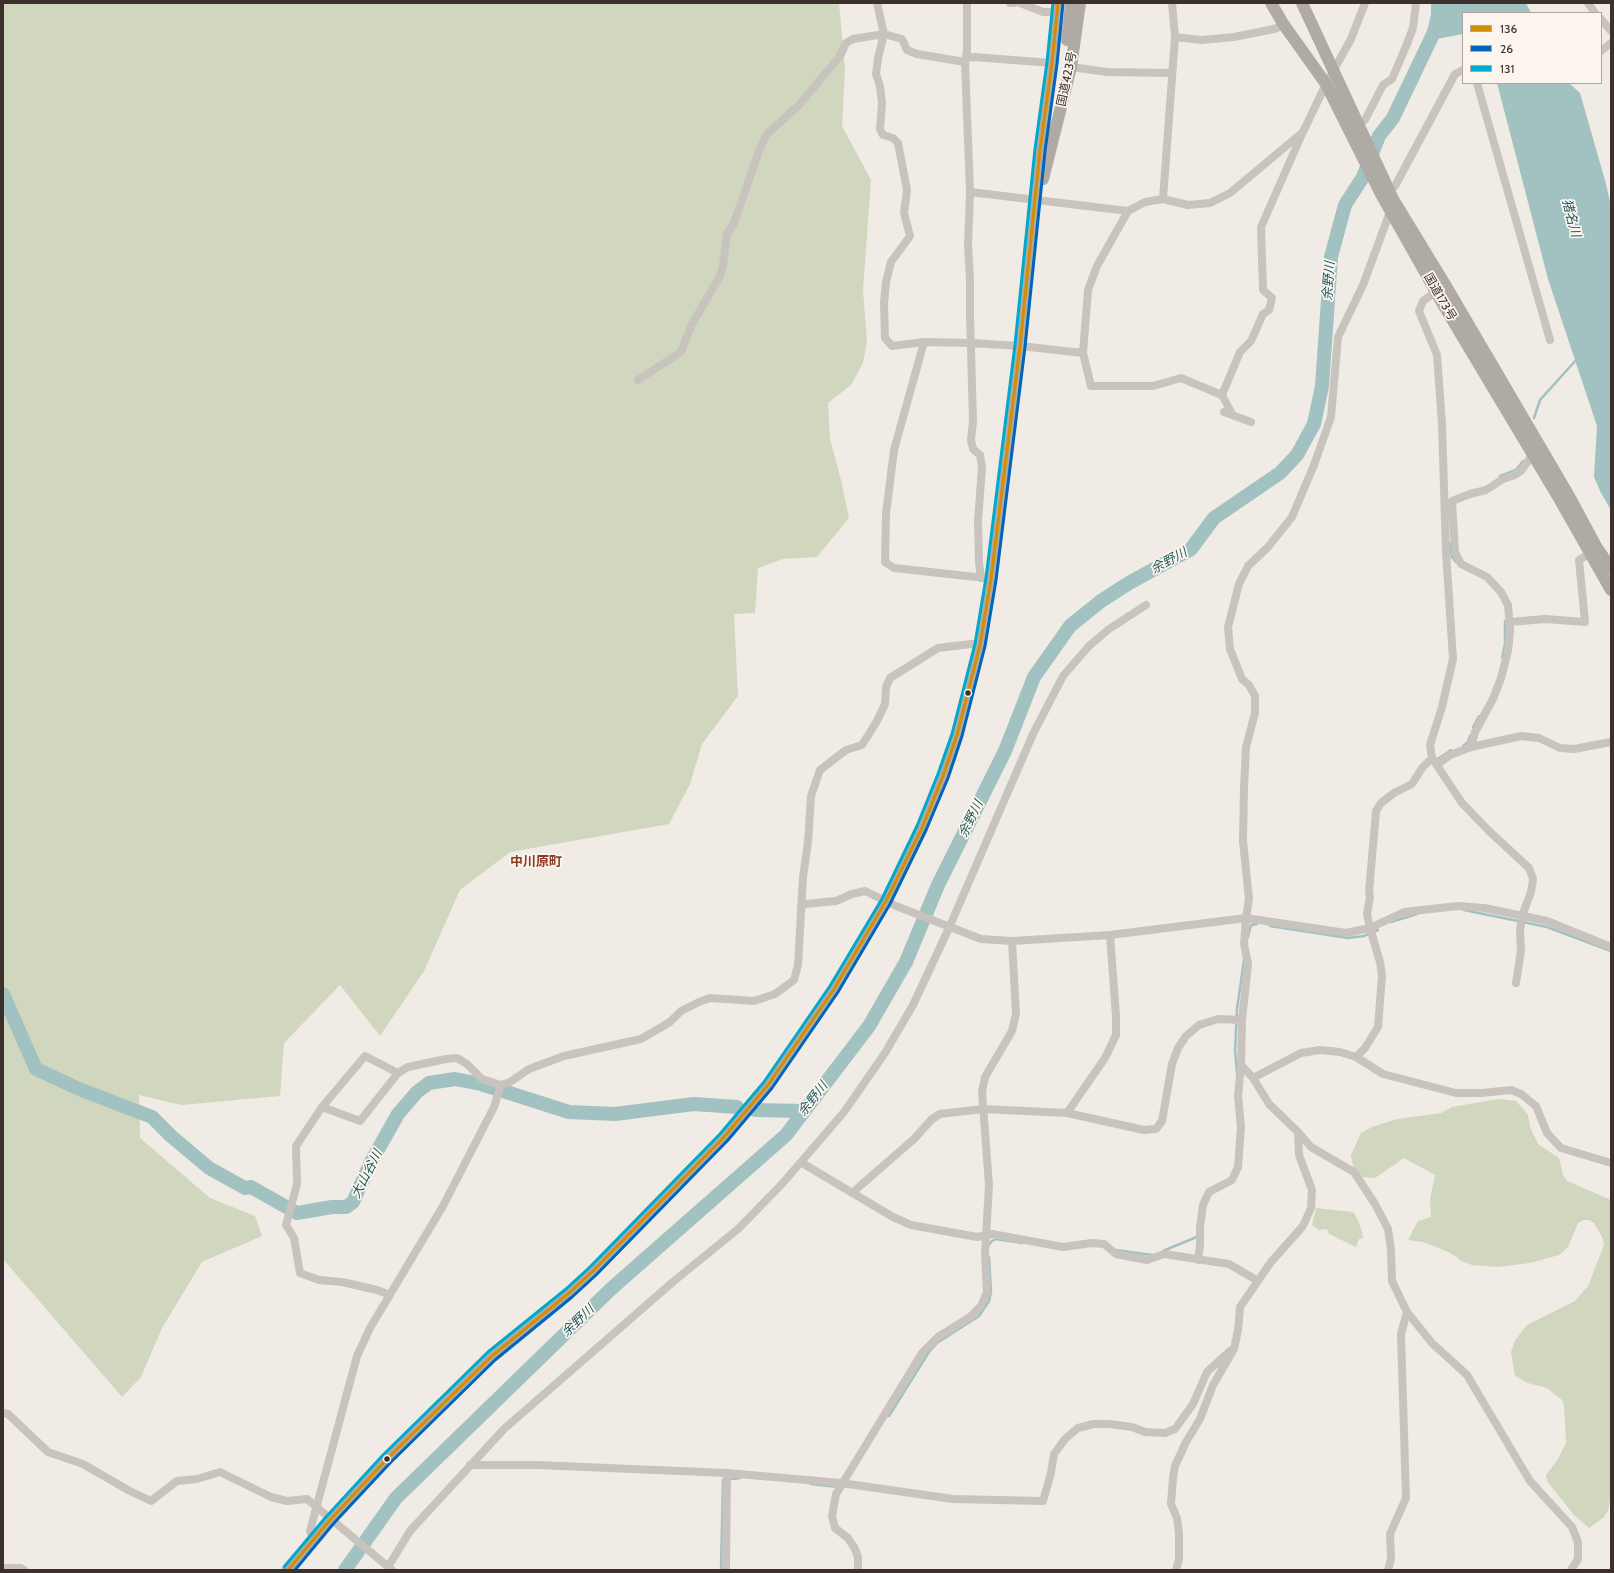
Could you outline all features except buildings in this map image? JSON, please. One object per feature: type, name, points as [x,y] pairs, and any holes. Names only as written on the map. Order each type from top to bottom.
[{"type":"highway","points":[[1040,150],[1054,90],[1065,3]]},
{"type":"highway","points":[[1057,126],[1056,112],[1066,54],[1071,3]]},
{"type":"highway","name":"国道423号","points":[[1036,201],[1057,126],[1071,67],[1080,3]]},
{"type":"highway","name":"国道173号","points":[[1271,3],[1284,25],[1323,80],[1360,140],[1387,189],[1392,204],[1533,454],[1593,551],[1611,568]]},
{"type":"highway","points":[[1281,3],[1323,80]]},
{"type":"highway","points":[[1294,3],[1331,65]]},
{"type":"highway","name":"国道173号","points":[[1302,3],[1331,65],[1360,140]]},
{"type":"highway","name":"国道423号","points":[[288,1570],[330,1520],[387,1459],[492,1356],[569,1293],[593,1271],[724,1137],[768,1085],[808,1029],[891,903],[943,776],[957,735],[980,645],[986,578],[1020,346],[1040,150],[1052,64],[1057,8]]},
{"type":"highway","name":"国道173号","points":[[1441,289],[1569,496],[1611,590]]},
{"type":"street","points":[[877,3],[884,34],[876,74],[880,86],[882,103],[880,129],[882,135],[893,138],[898,143],[907,190],[904,213],[910,236],[891,262],[886,282],[884,303],[886,338],[892,346],[924,342],[971,343],[1020,346],[1083,353]]},
{"type":"street","points":[[967,3],[965,60],[970,192],[968,245],[973,421],[971,440],[973,449],[980,454],[982,467],[978,521],[979,563],[986,578]]},
{"type":"street","points":[[1020,3],[1043,12],[1057,8]]},
{"type":"street","points":[[1163,199],[1175,37],[1172,3]]},
{"type":"street","points":[[1251,422],[1228,413],[1222,395],[1240,352],[1251,341],[1263,314],[1269,310],[1272,298],[1263,290],[1261,227],[1303,132],[1323,80],[1331,65],[1351,39],[1365,3]]},
{"type":"street","points":[[1365,120],[1383,86],[1392,79],[1413,28],[1416,3]]},
{"type":"street","points":[[1588,3],[1594,12]]},
{"type":"street","points":[[1602,20],[1611,31]]},
{"type":"street","points":[[1175,37],[1202,40],[1234,37],[1274,29],[1284,25]]},
{"type":"street","points":[[638,380],[681,352],[691,326],[720,276],[727,234],[734,223],[760,148],[767,134],[799,105],[840,56],[846,43],[853,39],[884,34],[902,38],[907,50],[917,54],[965,60],[974,57],[1052,64]]},
{"type":"street","points":[[1602,50],[1611,43]]},
{"type":"street","points":[[1071,67],[1108,72],[1172,73]]},
{"type":"street","points":[[1387,189],[1455,74],[1462,70]]},
{"type":"street","points":[[1477,84],[1550,340]]},
{"type":"street","points":[[1222,395],[1181,378],[1153,386],[1090,386],[1083,353],[1088,290],[1097,266],[1128,211],[1145,202],[1163,199],[1188,205],[1210,203],[1230,193],[1303,132]]},
{"type":"street","points":[[970,192],[1128,211]]},
{"type":"street","points":[[1198,1260],[1203,1205],[1210,1192],[1232,1180],[1238,1167],[1241,1127],[1238,1096],[1241,1065],[1242,1020],[1248,964],[1244,944],[1249,899],[1243,841],[1244,788],[1246,747],[1255,713],[1255,696],[1249,685],[1242,679],[1233,657],[1230,649],[1228,627],[1239,584],[1248,566],[1268,546],[1292,517],[1314,466],[1332,417],[1338,337],[1363,285],[1392,204]]},
{"type":"street","points":[[1441,289],[1423,301],[1419,311],[1437,355],[1442,424],[1446,552],[1454,658],[1442,707],[1430,745],[1432,758],[1462,803],[1489,831],[1529,868],[1533,879],[1531,892],[1522,916],[1520,932],[1521,950],[1516,982]]},
{"type":"street","points":[[924,342],[894,450],[886,514],[885,562],[894,568],[986,578]]},
{"type":"street","points":[[1471,747],[1475,732],[1493,699],[1501,678],[1508,651],[1508,606],[1501,592],[1487,577],[1461,564],[1455,552],[1452,501],[1486,490],[1503,479],[1515,475],[1521,471],[1533,454]]},
{"type":"street","points":[[1509,622],[1544,619],[1585,622],[1579,560],[1593,551]]},
{"type":"street","points":[[1446,552],[1455,552]]},
{"type":"street","points":[[3,1413],[8,1414],[48,1452],[83,1464],[128,1490],[151,1501],[177,1481],[197,1479],[220,1472],[271,1497],[287,1501],[307,1499],[330,1520],[388,1567],[410,1531],[504,1429],[674,1281],[738,1229],[802,1163],[844,1112],[885,1053],[913,1005],[1033,734],[1063,676],[1089,646],[1109,629],[1146,605]]},
{"type":"street","points":[[322,1107],[360,1121],[398,1073],[408,1067],[457,1058],[467,1064],[482,1079],[501,1085],[510,1082],[529,1069],[564,1056],[641,1039],[670,1022],[681,1011],[710,998],[754,1001],[775,994],[794,980],[798,965],[800,908],[811,796],[820,770],[846,750],[862,745],[877,721],[885,704],[886,687],[890,678],[938,648],[971,644],[980,645]]},
{"type":"street","points":[[1437,765],[1450,755],[1471,747],[1521,736],[1539,738],[1560,748],[1574,749],[1611,742]]},
{"type":"street","points":[[1356,1057],[1365,1048],[1378,1027],[1382,976],[1380,962],[1367,914],[1370,896],[1368,892],[1376,811],[1381,802],[1394,793],[1412,784],[1422,768],[1432,758]]},
{"type":"street","points":[[800,908],[805,904],[836,901],[852,894],[865,891],[947,927],[981,939],[1012,941],[1110,935],[1246,918],[1346,933],[1370,928],[1404,912],[1458,906],[1484,908],[1548,921],[1611,947]]},
{"type":"street","points":[[1067,1113],[1106,1058],[1116,1035],[1110,935]]},
{"type":"street","points":[[858,1570],[858,1557],[855,1549],[848,1538],[835,1528],[832,1516],[836,1494],[841,1483],[922,1353],[938,1337],[970,1317],[981,1306],[987,1292],[986,1236],[989,1185],[982,1092],[985,1077],[1012,1031],[1016,1013],[1012,941]]},
{"type":"street","points":[[852,1194],[914,1139],[932,1119],[940,1114],[983,1109],[1067,1113],[1144,1130],[1156,1129],[1162,1121],[1172,1064],[1178,1048],[1186,1036],[1199,1025],[1218,1019],[1242,1020]]},
{"type":"street","points":[[1253,1078],[1301,1053],[1320,1050],[1340,1052],[1356,1057],[1383,1074],[1456,1093],[1482,1093],[1511,1090],[1521,1094],[1536,1106],[1547,1133],[1561,1148],[1611,1162]]},
{"type":"street","points":[[390,1295],[377,1290],[342,1282],[319,1280],[300,1273],[294,1238],[286,1225],[297,1184],[296,1146],[322,1107],[365,1056],[398,1073]]},
{"type":"street","points":[[1241,1065],[1253,1078],[1269,1104],[1311,1147],[1354,1172],[1375,1204],[1388,1229],[1392,1282],[1407,1312],[1432,1344],[1467,1375],[1530,1481],[1572,1527],[1578,1542],[1578,1559],[1571,1570]]},
{"type":"street","points":[[314,1540],[310,1531],[357,1356],[370,1328],[443,1206],[494,1107],[501,1085]]},
{"type":"street","points":[[1176,1570],[1179,1559],[1179,1533],[1177,1518],[1171,1504],[1175,1466],[1186,1442],[1200,1420],[1213,1386],[1234,1349],[1238,1330],[1240,1307],[1271,1262],[1303,1226],[1311,1208],[1312,1190],[1299,1155],[1298,1132]]},
{"type":"street","points":[[802,1163],[852,1194],[911,1225],[977,1237],[992,1234],[1063,1247],[1092,1243],[1104,1244],[1116,1254],[1147,1260],[1164,1254],[1229,1264],[1258,1281]]},
{"type":"street","points":[[1388,1570],[1391,1559],[1390,1534],[1406,1498],[1401,1334],[1407,1312]]},
{"type":"street","points":[[470,1465],[537,1465],[727,1473],[841,1483],[953,1499],[1043,1501],[1051,1473],[1054,1454],[1065,1439],[1078,1428],[1094,1424],[1109,1424],[1132,1427],[1145,1432],[1164,1433],[1175,1429],[1193,1404],[1207,1372],[1234,1349]]},
{"type":"street","points":[[726,1570],[727,1473]]},
{"type":"street","points":[[3,1568],[21,1568],[24,1570]]},
{"type":"green space","points":[[3,3],[839,3],[845,69],[842,126],[871,180],[863,290],[867,341],[863,363],[851,385],[828,403],[830,439],[849,518],[817,557],[783,559],[758,568],[755,613],[734,614],[738,696],[702,744],[690,784],[669,824],[510,852],[460,890],[424,971],[380,1036],[340,985],[284,1043],[280,1096],[181,1105],[139,1095],[140,1138],[210,1198],[255,1216],[262,1236],[202,1262],[162,1328],[141,1377],[122,1397],[3,1259]]},
{"type":"green space","points":[[1498,1099],[1516,1101],[1528,1115],[1530,1127],[1538,1144],[1559,1158],[1563,1175],[1567,1181],[1611,1200],[1611,1494],[1608,1511],[1604,1517],[1589,1528],[1574,1515],[1547,1481],[1546,1475],[1558,1459],[1566,1443],[1564,1405],[1562,1400],[1547,1388],[1528,1383],[1515,1376],[1511,1352],[1515,1340],[1527,1325],[1575,1301],[1588,1286],[1604,1245],[1603,1239],[1594,1223],[1589,1220],[1584,1220],[1578,1223],[1568,1247],[1559,1255],[1530,1263],[1498,1267],[1472,1265],[1461,1261],[1446,1251],[1423,1242],[1408,1240],[1418,1221],[1431,1217],[1430,1199],[1435,1175],[1404,1158],[1375,1178],[1363,1177],[1354,1172],[1351,1155],[1361,1133],[1372,1127],[1397,1119],[1441,1113],[1452,1107]]},
{"type":"green space","points":[[1316,1208],[1353,1212],[1361,1228],[1363,1238],[1359,1239],[1356,1247],[1329,1234],[1327,1229],[1319,1230],[1312,1225]]},
{"type":"water","points":[[1431,3],[1526,3],[1530,12],[1462,12],[1462,34],[1437,39],[1427,32],[1431,14]]},
{"type":"water","name":"猪名川","points":[[1497,84],[1570,84],[1580,93],[1606,184],[1611,206],[1611,510],[1594,477],[1597,426],[1548,279]]},
{"type":"waterway","name":"余野川","points":[[345,1570],[396,1498],[612,1288],[786,1135],[869,1026],[906,962],[938,885],[1005,751],[1034,677],[1070,626],[1101,601],[1129,583],[1191,549],[1214,518],[1280,473],[1297,455],[1314,424],[1322,386],[1331,257],[1345,205],[1363,177],[1379,136],[1393,118],[1448,3]]},
{"type":"waterway","points":[[1534,418],[1540,400],[1577,359]]},
{"type":"waterway","points":[[1500,476],[1516,470],[1523,461]]},
{"type":"waterway","points":[[1450,543],[1452,557],[1456,562]]},
{"type":"waterway","points":[[1502,658],[1505,644],[1505,621]]},
{"type":"waterway","points":[[1473,727],[1479,716]]},
{"type":"waterway","points":[[1463,746],[1468,742],[1470,736]]},
{"type":"waterway","points":[[1435,761],[1451,750]]},
{"type":"waterway","points":[[1464,910],[1547,927],[1611,951]]},
{"type":"waterway","points":[[1391,922],[1417,914]]},
{"type":"waterway","points":[[1248,937],[1251,925],[1257,924]]},
{"type":"waterway","points":[[1270,926],[1348,938],[1364,936],[1378,930],[1376,928]]},
{"type":"waterway","points":[[1237,1074],[1235,1051],[1237,1009],[1244,960]]},
{"type":"waterway","name":"大山谷川","points":[[3,994],[36,1069],[79,1089],[152,1117],[171,1136],[209,1168],[245,1188],[251,1187],[297,1213],[332,1207],[346,1207],[353,1202],[371,1162],[398,1114],[417,1092],[429,1083],[455,1079],[481,1084],[569,1112],[615,1114],[694,1104],[737,1107]]},
{"type":"waterway","name":"大山谷川","points":[[755,1110],[804,1111]]},
{"type":"waterway","points":[[1163,1251],[1199,1236]]},
{"type":"waterway","points":[[988,1246],[996,1239],[1022,1243]]},
{"type":"waterway","points":[[1116,1250],[1152,1255]]},
{"type":"waterway","points":[[889,1416],[929,1352],[937,1343],[979,1316],[989,1301],[991,1292],[989,1257]]},
{"type":"waterway","points":[[721,1570],[723,1480],[740,1478]]},
{"type":"waterway","points":[[811,1484],[838,1487]]},
{"type":"transit line","name":"131","points":[[284,1567],[326,1517],[383,1455],[488,1352],[566,1289],[590,1267],[720,1134],[764,1082],[830,986],[882,899],[917,826],[938,774],[952,734],[975,644],[986,578],[1015,345],[1035,149],[1047,62],[1053,3]]},
{"type":"transit line","name":"136","points":[[288,1570],[330,1520],[387,1459],[492,1356],[569,1293],[593,1271],[724,1137],[768,1085],[834,989],[886,901],[922,828],[943,776],[957,735],[980,645],[991,579],[1020,346],[1040,150],[1052,63],[1058,3]]},
{"type":"transit line","name":"26","points":[[295,1570],[334,1523],[391,1462],[495,1360],[572,1297],[596,1275],[728,1140],[772,1088],[838,992],[890,904],[926,830],[948,778],[962,736],[985,646],[996,580],[1025,347],[1045,151],[1057,64],[1063,3]]},
{"type":"district","name":"中川原町","points":[[536,862]]}]
